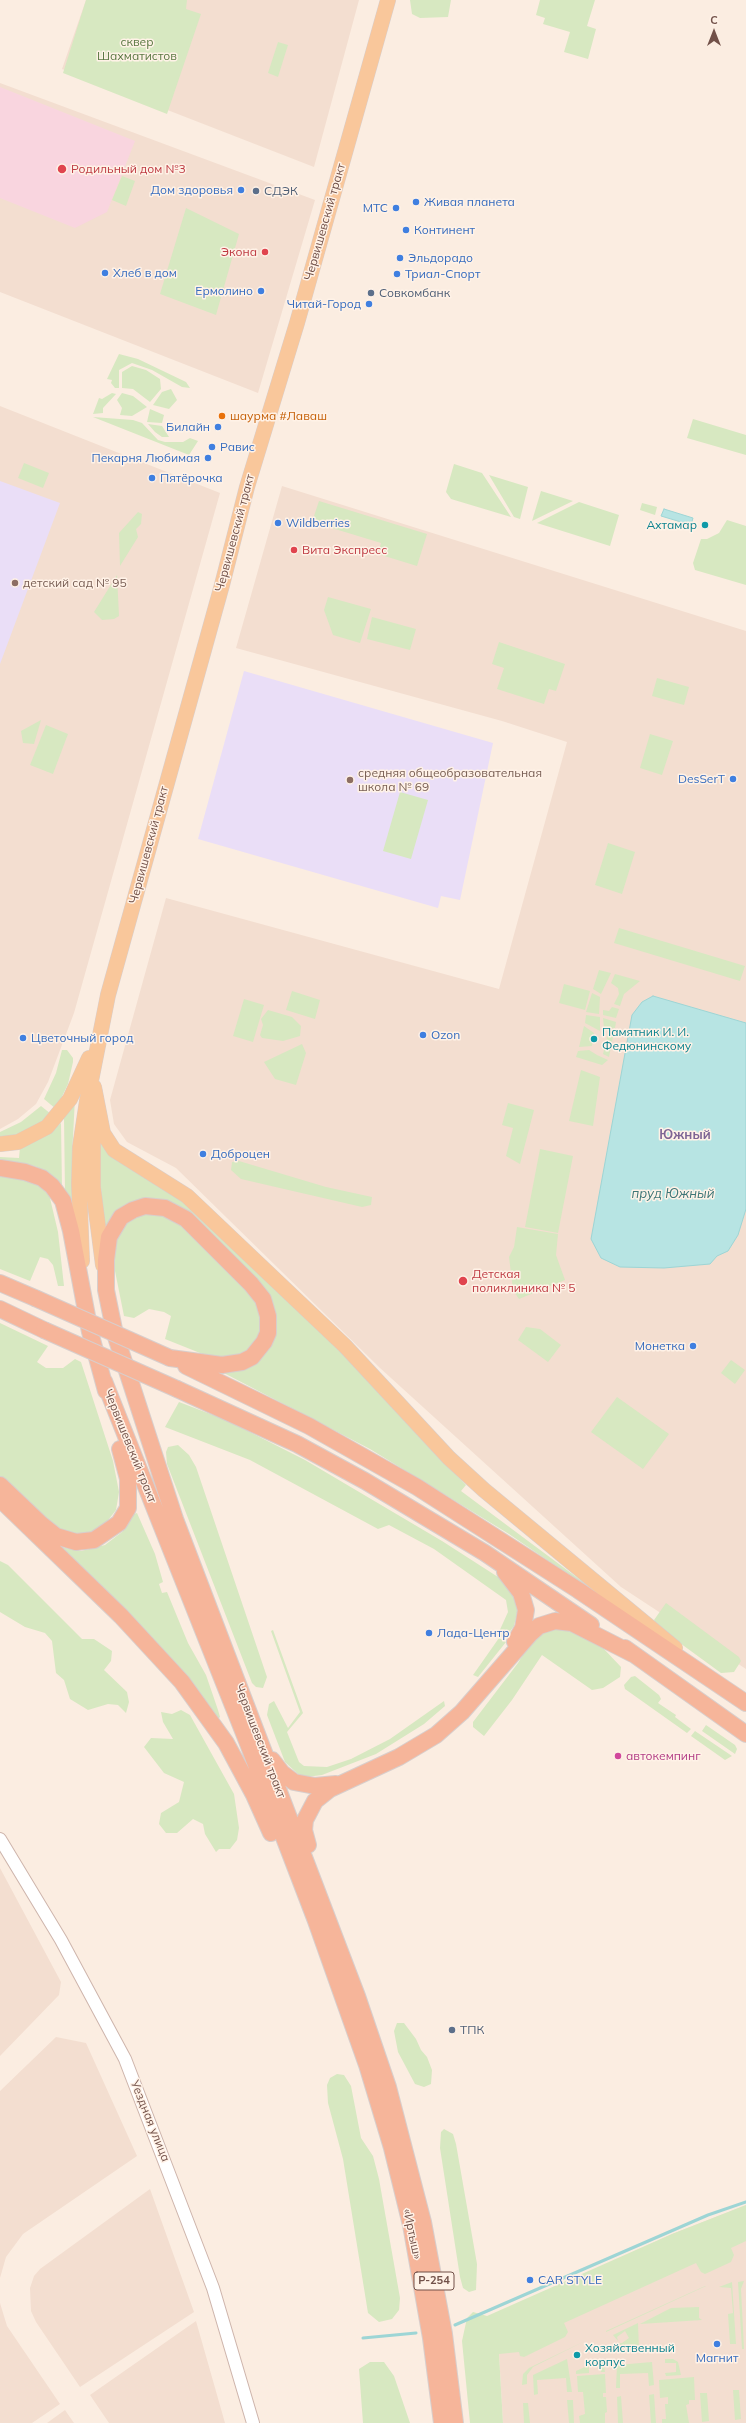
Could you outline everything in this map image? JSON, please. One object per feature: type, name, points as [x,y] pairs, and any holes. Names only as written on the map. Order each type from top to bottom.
[{"type":"highway","points":[[0,1168],[35,1175],[47,1180],[57,1191],[68,1218],[90,1332],[104,1381],[112,1422],[128,1479],[128,1508],[120,1523],[94,1540],[76,1542],[66,1540],[48,1531],[0,1485]]},
{"type":"highway","name":"Червишевский тракт","points":[[170,1358],[222,1365],[242,1362],[252,1357],[264,1342],[269,1324],[266,1307],[259,1293],[186,1219],[171,1210],[152,1206],[139,1208],[128,1213],[112,1230],[106,1260],[106,1290],[117,1341],[133,1395],[171,1506],[357,1996],[388,2087]]},
{"type":"highway","points":[[0,1282],[170,1358],[358,1452],[497,1537],[746,1703]]},
{"type":"highway","points":[[2,1310],[298,1444],[365,1481],[485,1553],[633,1654],[746,1734]]},
{"type":"highway","name":"Червишевский тракт","points":[[104,1381],[252,1755],[362,2048]]},
{"type":"highway","points":[[0,1500],[142,1638],[182,1682],[213,1722],[254,1795],[330,1981],[362,2048]]},
{"type":"highway","points":[[485,1553],[512,1578],[521,1593],[525,1606],[523,1628],[504,1662]]},
{"type":"highway","points":[[388,2087],[360,1980],[309,1849],[304,1830],[304,1820],[310,1808],[322,1795],[341,1783],[399,1757],[436,1735],[467,1707],[504,1662],[539,1626],[555,1621],[572,1623],[633,1654]]},
{"type":"highway","points":[[255,1729],[275,1765],[288,1779],[309,1786],[341,1783]]},
{"type":"highway","name":"«Иртыш»","points":[[362,2048],[392,2148],[411,2225],[432,2338],[442,2423]]},
{"type":"highway","name":"«Иртыш»","points":[[388,2087],[423,2222],[444,2334],[455,2423]]},
{"type":"main road","name":"Червишевский тракт","points":[[84,1298],[80,1161],[83,1127],[100,1030],[247,487],[297,323],[388,0]]},
{"type":"main road","points":[[0,1144],[28,1138],[47,1127],[58,1116],[75,1090],[100,1030]]},
{"type":"main road","name":"Червишевский тракт","points":[[93,1075],[93,1187],[106,1290]]},
{"type":"main road","points":[[93,1075],[100,1124],[103,1133],[114,1150],[187,1196],[345,1346],[449,1458],[484,1490],[715,1682]]},
{"type":"street","name":"Уездная улица","points":[[0,1839],[61,1940],[125,2059],[213,2288],[253,2423]]},
{"type":"shaded area","points":[[86,0],[359,0],[314,167],[62,69]]},
{"type":"shaded area","points":[[0,83],[315,200],[258,393],[0,292]]},
{"type":"shaded area","name":"Родильный дом №3","points":[[0,87],[135,141],[107,212],[75,228],[0,198]]},
{"type":"shaded area","points":[[0,406],[220,493],[74,1013],[48,1082],[36,1104],[18,1119],[0,1129]]},
{"type":"shaded area","name":"детский сад № 95","points":[[0,481],[60,503],[0,664]]},
{"type":"shaded area","points":[[282,486],[746,631],[746,1669],[621,1587],[380,1368],[176,1168],[127,1142],[114,1124],[110,1100],[166,898],[499,989],[567,742],[502,721],[236,648]]},
{"type":"shaded area","name":"средняя общеобразовательная школа № 69","points":[[244,671],[493,743],[460,900],[441,896],[438,908],[198,839]]},
{"type":"shaded area","points":[[0,1868],[61,1982],[59,1995],[0,2056]]},
{"type":"shaded area","points":[[56,2037],[86,2043],[137,2156],[23,2234],[6,2257],[0,2278],[0,2091]]},
{"type":"shaded area","points":[[150,2189],[194,2312],[80,2387],[36,2322],[31,2311],[30,2288],[34,2276],[40,2269]]},
{"type":"shaded area","points":[[746,2205],[746,2423],[503,2423],[499,2354],[611,2262],[672,2234]]},
{"type":"shaded area","points":[[0,2303],[7,2326],[60,2404],[32,2423],[0,2423]]},
{"type":"shaded area","points":[[196,2321],[225,2423],[109,2423],[90,2395]]},
{"type":"shaded area","points":[[65,2410],[74,2423],[47,2423]]},
{"type":"green space","name":"сквер Шахматистов","points":[[86,0],[187,0],[186,9],[201,14],[167,114],[63,73]]},
{"type":"green space","points":[[410,0],[451,0],[448,17],[420,18],[412,14]]},
{"type":"green space","points":[[540,0],[595,0],[587,26],[596,29],[588,59],[564,52],[570,32],[543,24],[545,18],[536,15]]},
{"type":"green space","points":[[278,42],[288,45],[278,77],[268,73]]},
{"type":"green space","points":[[122,176],[135,181],[126,206],[112,200]]},
{"type":"green space","points":[[186,208],[239,234],[216,315],[160,294]]},
{"type":"green space","points":[[119,354],[138,359],[186,382],[190,388],[182,387],[152,370],[132,363],[119,370],[119,388],[115,388],[111,383],[112,380],[107,379]]},
{"type":"green space","points":[[132,366],[146,370],[160,379],[161,389],[150,402],[133,389],[122,388],[122,372]]},
{"type":"green space","points":[[171,389],[177,400],[169,409],[153,405],[162,392]]},
{"type":"green space","points":[[112,393],[116,394],[103,408],[103,413],[93,414],[99,398],[102,399]]},
{"type":"green space","points":[[122,393],[133,396],[147,407],[132,416],[120,415],[122,408],[117,400]]},
{"type":"green space","points":[[150,409],[164,415],[162,423],[147,422]]},
{"type":"green space","points":[[93,417],[133,420],[142,423],[158,440],[165,442],[183,442],[190,438],[198,441],[189,455]]},
{"type":"green space","points":[[693,419],[746,435],[746,455],[687,438]]},
{"type":"green space","points":[[148,424],[162,426],[169,437],[162,437]]},
{"type":"green space","points":[[24,463],[49,473],[43,488],[18,478]]},
{"type":"green space","points":[[454,464],[482,473],[511,517],[451,499],[446,492]]},
{"type":"green space","points":[[489,475],[528,487],[520,519],[514,517]]},
{"type":"green space","points":[[541,491],[573,501],[532,521]]},
{"type":"green space","points":[[319,501],[427,534],[417,566],[378,554],[381,543],[312,522]]},
{"type":"green space","points":[[579,502],[619,515],[610,546],[537,523]]},
{"type":"green space","points":[[642,503],[657,507],[655,515],[640,510]]},
{"type":"green space","points":[[138,512],[142,514],[141,524],[136,529],[138,537],[120,566],[119,533]]},
{"type":"green space","points":[[727,520],[746,526],[746,585],[695,570],[693,563],[701,539],[707,539],[719,533]]},
{"type":"green space","points":[[117,575],[119,616],[114,619],[102,620],[94,612]]},
{"type":"green space","points":[[328,597],[371,609],[360,643],[333,635],[324,610]]},
{"type":"green space","points":[[372,617],[416,629],[410,650],[367,639]]},
{"type":"green space","points":[[499,642],[565,664],[556,691],[549,689],[544,704],[497,689],[504,668],[492,664]]},
{"type":"green space","points":[[657,678],[689,687],[684,705],[652,696]]},
{"type":"green space","points":[[41,720],[34,744],[23,743],[21,731]]},
{"type":"green space","points":[[46,725],[68,734],[53,774],[30,765]]},
{"type":"green space","points":[[650,734],[673,741],[662,775],[640,768]]},
{"type":"green space","points":[[400,792],[428,800],[411,859],[383,851]]},
{"type":"green space","points":[[608,843],[635,852],[622,894],[595,885]]},
{"type":"green space","points":[[619,928],[745,966],[740,981],[614,943]]},
{"type":"green space","points":[[599,970],[611,973],[601,994],[593,989]]},
{"type":"green space","points":[[615,974],[640,981],[624,994],[620,1006],[614,1004],[619,994],[618,988],[611,983]]},
{"type":"green space","points":[[564,984],[590,991],[585,1010],[559,1003]]},
{"type":"green space","points":[[292,991],[320,1000],[315,1019],[286,1010]]},
{"type":"green space","points":[[592,993],[600,997],[599,1014],[586,1012]]},
{"type":"green space","points":[[244,999],[264,1005],[253,1042],[233,1036]]},
{"type":"green space","points":[[612,1007],[619,1009],[616,1018],[603,1015],[603,1010],[609,1011]]},
{"type":"green space","points":[[268,1010],[292,1017],[301,1026],[300,1036],[283,1041],[262,1038],[260,1035],[263,1025],[261,1019]]},
{"type":"green space","points":[[586,1015],[600,1017],[600,1031],[585,1023]]},
{"type":"green space","points":[[603,1018],[616,1022],[615,1028],[604,1029]]},
{"type":"green space","points":[[584,1026],[594,1033],[592,1046],[579,1047]]},
{"type":"green space","points":[[614,1032],[609,1057],[603,1054],[608,1033]]},
{"type":"green space","points":[[302,1044],[306,1053],[296,1085],[275,1079],[264,1062]]},
{"type":"green space","points":[[62,1050],[67,1050],[73,1058],[73,1062],[68,1084],[56,1109],[44,1099],[56,1073]]},
{"type":"green space","points":[[589,1050],[608,1060],[602,1065],[576,1057],[578,1051]]},
{"type":"green space","points":[[581,1070],[600,1077],[593,1126],[569,1121]]},
{"type":"green space","points":[[75,1098],[72,1156],[73,1211],[65,1192],[64,1118]]},
{"type":"green space","points":[[508,1103],[534,1110],[520,1164],[506,1156],[513,1128],[502,1125]]},
{"type":"green space","points":[[41,1106],[51,1114],[44,1122],[23,1135],[0,1139],[0,1132],[21,1122]]},
{"type":"green space","points":[[61,1123],[62,1188],[47,1172],[35,1166],[0,1160],[0,1157],[19,1158],[20,1147],[48,1133]]},
{"type":"green space","points":[[99,1138],[175,1193],[356,1367],[466,1485],[461,1491],[622,1611],[509,1534],[370,1449],[222,1372],[233,1371],[275,1315],[160,1200],[103,1235]]},
{"type":"green space","points":[[540,1149],[573,1156],[558,1233],[525,1227]]},
{"type":"green space","points":[[239,1161],[326,1187],[372,1197],[371,1205],[362,1207],[241,1179],[231,1170],[232,1162]]},
{"type":"green space","points":[[0,1174],[34,1181],[49,1194],[58,1232],[64,1286],[58,1286],[53,1265],[48,1259],[40,1257],[30,1281],[0,1269]]},
{"type":"green space","points":[[145,1211],[176,1218],[246,1287],[261,1311],[260,1335],[251,1349],[231,1358],[210,1357],[165,1339],[171,1316],[164,1312],[149,1309],[134,1318],[124,1316],[112,1256],[120,1226]]},
{"type":"green space","points":[[517,1227],[558,1234],[556,1255],[565,1280],[519,1299],[513,1290],[509,1257],[514,1247]]},
{"type":"green space","points":[[0,1323],[48,1346],[37,1362],[46,1368],[63,1368],[75,1359],[81,1362],[113,1461],[119,1492],[116,1510],[105,1524],[93,1533],[86,1535],[63,1533],[28,1505],[0,1476]]},
{"type":"green space","points":[[526,1327],[540,1329],[561,1345],[548,1362],[518,1340]]},
{"type":"green space","points":[[731,1360],[745,1370],[735,1384],[721,1373]]},
{"type":"green space","points":[[617,1397],[669,1434],[643,1469],[591,1432]]},
{"type":"green space","points":[[179,1402],[226,1420],[305,1460],[442,1541],[498,1577],[508,1585],[514,1595],[518,1608],[514,1626],[504,1639],[498,1634],[508,1612],[506,1600],[434,1549],[389,1525],[378,1529],[250,1460],[165,1427]]},
{"type":"green space","points":[[178,1445],[189,1455],[196,1467],[267,1677],[263,1688],[256,1687],[252,1683],[167,1464],[166,1452],[168,1447]]},
{"type":"green space","points":[[137,1513],[155,1554],[163,1582],[159,1584],[162,1593],[167,1592],[188,1643],[206,1675],[220,1717],[218,1719],[61,1547],[81,1551],[105,1545],[122,1532],[134,1514]]},
{"type":"green space","points":[[0,1561],[8,1565],[82,1639],[94,1639],[112,1651],[111,1661],[104,1670],[127,1692],[129,1702],[126,1713],[118,1705],[108,1704],[88,1710],[70,1699],[64,1680],[56,1673],[52,1641],[45,1633],[25,1627],[0,1612]]},
{"type":"green space","points":[[666,1603],[739,1657],[741,1661],[734,1672],[721,1673],[658,1627],[654,1620]]},
{"type":"green space","points":[[549,1627],[576,1631],[604,1649],[621,1667],[620,1677],[603,1688],[592,1690],[542,1655],[512,1700],[484,1736],[473,1727],[473,1722],[518,1663],[533,1638]]},
{"type":"green space","points":[[273,1630],[303,1713],[287,1732],[299,1762],[304,1766],[327,1767],[351,1759],[390,1739],[444,1701],[445,1706],[424,1724],[376,1754],[322,1775],[306,1777],[298,1774],[285,1762],[267,1715],[269,1704],[274,1701],[288,1728],[300,1712],[271,1631]]},
{"type":"green space","points":[[499,1638],[506,1642],[478,1677],[473,1675]]},
{"type":"green space","points":[[635,1676],[659,1695],[661,1699],[658,1703],[676,1715],[675,1717],[691,1729],[687,1733],[625,1689],[624,1685],[631,1677]]},
{"type":"green space","points":[[181,1710],[190,1715],[234,1794],[239,1828],[237,1840],[230,1849],[219,1849],[216,1852],[205,1834],[203,1824],[193,1819],[177,1833],[166,1833],[159,1824],[161,1813],[179,1802],[184,1782],[164,1773],[144,1747],[151,1738],[173,1739],[163,1722],[161,1712],[172,1714]]},
{"type":"green space","points":[[706,1725],[735,1745],[737,1749],[735,1754],[702,1731]]},
{"type":"green space","points":[[695,1731],[732,1756],[725,1760],[691,1736]]},
{"type":"green space","points":[[397,2023],[404,2023],[427,2057],[432,2070],[431,2084],[424,2087],[415,2084],[398,2052],[394,2031]]},
{"type":"green space","points":[[337,2074],[344,2075],[351,2086],[361,2138],[373,2156],[379,2179],[400,2298],[399,2310],[392,2319],[379,2322],[368,2313],[343,2159],[328,2103],[327,2085],[330,2078]]},
{"type":"green space","points":[[444,2129],[453,2134],[456,2144],[477,2264],[476,2290],[469,2292],[463,2288],[460,2277],[440,2148],[441,2132]]},
{"type":"green space","points":[[746,2205],[746,2241],[731,2248],[734,2255],[731,2262],[705,2274],[701,2272],[696,2263],[564,2323],[568,2332],[565,2337],[524,2357],[520,2356],[519,2352],[499,2354],[503,2423],[470,2423],[462,2341],[467,2318],[473,2312],[487,2316],[672,2234]]},
{"type":"green space","points":[[744,2281],[741,2289],[744,2349],[742,2349],[738,2282]]},
{"type":"green space","points":[[732,2282],[736,2344],[730,2344],[728,2314],[733,2313],[731,2288],[719,2287]]},
{"type":"green space","points":[[706,2286],[606,2332],[606,2331]]},
{"type":"green space","points":[[699,2307],[699,2318],[702,2320],[640,2324],[671,2308]]},
{"type":"green space","points":[[638,2323],[639,2350],[625,2351],[619,2343],[622,2343],[629,2338],[625,2331],[617,2337],[618,2341],[613,2335]]},
{"type":"green space","points":[[587,2340],[533,2367],[527,2375],[527,2384],[522,2385],[523,2374],[529,2368]]},
{"type":"green space","points":[[567,2359],[572,2392],[567,2392],[566,2378],[537,2380],[538,2394],[534,2395],[533,2375]]},
{"type":"green space","points":[[603,2359],[605,2372],[601,2372],[600,2366],[589,2366],[589,2373],[576,2374],[576,2371]]},
{"type":"green space","points":[[665,2359],[673,2359],[678,2362],[681,2375],[666,2376],[665,2373],[676,2372],[676,2363],[665,2363]]},
{"type":"green space","points":[[370,2362],[384,2362],[394,2376],[410,2423],[363,2423],[359,2369]]},
{"type":"green space","points":[[652,2362],[654,2385],[649,2386],[648,2373],[620,2374],[620,2388],[616,2388],[617,2365]]},
{"type":"green space","points":[[605,2374],[606,2393],[603,2393],[603,2397],[606,2397],[607,2412],[605,2413],[605,2423],[580,2423],[579,2416],[585,2414],[583,2392],[578,2392],[577,2376]]},
{"type":"green space","points":[[694,2377],[695,2400],[689,2400],[689,2404],[686,2405],[689,2423],[662,2423],[662,2419],[666,2419],[665,2404],[668,2404],[668,2397],[660,2398],[659,2380]]},
{"type":"green space","points":[[733,2390],[739,2390],[741,2419],[735,2420]]},
{"type":"green space","points":[[700,2393],[707,2393],[709,2421],[702,2422]]},
{"type":"green space","points":[[654,2394],[656,2423],[651,2423],[649,2395]]},
{"type":"green space","points":[[621,2396],[623,2423],[618,2423],[617,2397]]},
{"type":"green space","points":[[567,2400],[573,2400],[574,2423],[569,2423]]},
{"type":"green space","points":[[523,2403],[528,2403],[530,2423],[524,2423]]},
{"type":"water","points":[[664,509],[693,518],[691,525],[661,516]]},
{"type":"water","name":"пруд Южный","points":[[653,996],[746,1023],[746,1209],[738,1235],[728,1251],[717,1256],[710,1264],[664,1268],[620,1267],[601,1258],[591,1239],[632,1015],[642,1002]]},
{"type":"waterway","points":[[455,2325],[708,2215],[746,2202]]},
{"type":"waterway","points":[[363,2338],[416,2333]]},
{"type":"place","name":"Родильный дом №3","points":[[62,169]]},
{"type":"place","name":"Дом здоровья","points":[[241,190]]},
{"type":"place","name":"СДЭК","points":[[256,191]]},
{"type":"place","name":"Живая планета","points":[[416,202]]},
{"type":"place","name":"МТС","points":[[396,208]]},
{"type":"place","name":"Континент","points":[[406,230]]},
{"type":"place","name":"Экона","points":[[265,252]]},
{"type":"place","name":"Эльдорадо","points":[[400,258]]},
{"type":"place","name":"Хлеб в дом","points":[[105,273]]},
{"type":"place","name":"Триал-Спорт","points":[[397,274]]},
{"type":"place","name":"Ермолино","points":[[261,291]]},
{"type":"place","name":"Совкомбанк","points":[[371,293]]},
{"type":"place","name":"Читай-Город","points":[[369,304]]},
{"type":"place","name":"шаурма #Лаваш","points":[[222,416]]},
{"type":"place","name":"Билайн","points":[[218,427]]},
{"type":"place","name":"Равис","points":[[212,447]]},
{"type":"place","name":"Пекарня Любимая","points":[[208,458]]},
{"type":"place","name":"Пятёрочка","points":[[152,478]]},
{"type":"place","name":"Wildberries","points":[[278,523]]},
{"type":"place","name":"Ахтамар","points":[[705,525]]},
{"type":"place","name":"Вита Экспресс","points":[[294,550]]},
{"type":"place","name":"детский сад № 95","points":[[15,583]]},
{"type":"place","name":"DesSerT","points":[[733,779]]},
{"type":"place","name":"средняя общеобразовательная школа № 69","points":[[350,780]]},
{"type":"place","name":"Ozon","points":[[423,1035]]},
{"type":"place","name":"Цветочный город","points":[[23,1038]]},
{"type":"place","name":"Памятник И. И. Федюнинскому","points":[[594,1039]]},
{"type":"place","name":"Доброцен","points":[[203,1154]]},
{"type":"place","name":"Детская поликлиника № 5","points":[[463,1281]]},
{"type":"place","name":"Монетка","points":[[693,1346]]},
{"type":"place","name":"Лада-Центр","points":[[429,1633]]},
{"type":"place","name":"автокемпинг","points":[[618,1756]]},
{"type":"place","name":"ТПК","points":[[452,2030]]},
{"type":"place","name":"CAR STYLE","points":[[530,2280]]},
{"type":"place","name":"Магнит","points":[[717,2344]]},
{"type":"place","name":"Хозяйственный корпус","points":[[577,2355]]},
{"type":"district","name":"Южный","points":[[685,1135]]}]
